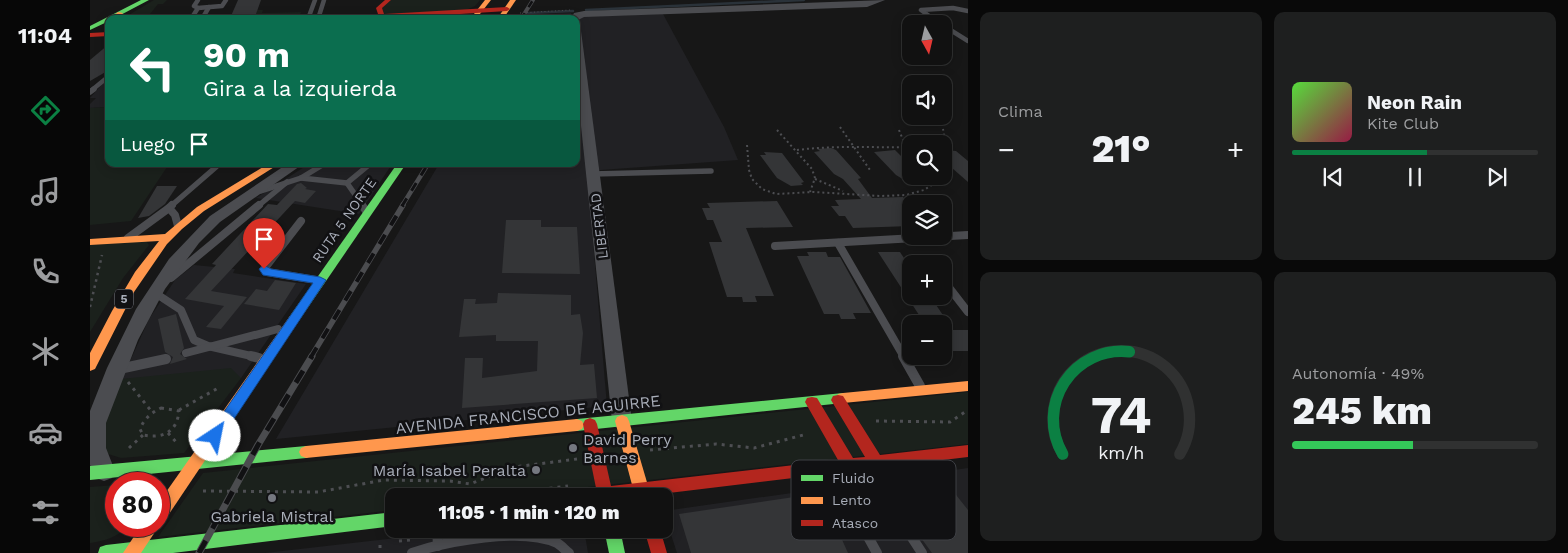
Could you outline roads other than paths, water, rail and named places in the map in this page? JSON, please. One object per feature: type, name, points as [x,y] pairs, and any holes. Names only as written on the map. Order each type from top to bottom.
[{"type":"main road","points":[[118,15],[146,0]]},
{"type":"main road","points":[[364,15],[382,0]]},
{"type":"main road","points":[[380,15],[379,9],[388,0]]},
{"type":"main road","points":[[477,15],[488,0]]},
{"type":"main road","points":[[477,15],[506,10]]},
{"type":"main road","name":"5","points":[[90,366],[133,282],[168,237],[204,207],[269,167]]},
{"type":"main road","name":"RUTA 5 NORTE","points":[[170,500],[399,167]]},
{"type":"main road","points":[[90,242],[168,237]]},
{"type":"main road","name":"AVENIDA FRANCISCO DE AGUIRRE","points":[[97,472],[968,386]]},
{"type":"main road","points":[[838,400],[875,460]]},
{"type":"main road","points":[[812,402],[845,460]]},
{"type":"main road","points":[[622,421],[641,488]]},
{"type":"main road","points":[[590,424],[604,488]]},
{"type":"main road","points":[[894,460],[968,452]]},
{"type":"main road","points":[[673,489],[791,473]]},
{"type":"main road","points":[[106,553],[132,552],[385,520]]},
{"type":"main road","points":[[132,552],[143,537]]},
{"type":"main road","points":[[614,538],[618,553]]},
{"type":"main road","points":[[654,538],[658,553]]},
{"type":"street","points":[[580,17],[879,1]]},
{"type":"street","name":"LIBERTAD","points":[[580,65],[622,421]]},
{"type":"street","points":[[97,472],[94,434],[101,409],[155,293],[188,246],[215,219],[247,195],[299,171]]},
{"type":"lane","points":[[198,0],[194,6],[198,8]]},
{"type":"lane","points":[[198,8],[222,6],[226,0]]},
{"type":"lane","points":[[309,15],[315,0]]},
{"type":"lane","points":[[319,15],[324,0]]},
{"type":"lane","points":[[204,15],[209,7]]},
{"type":"lane","points":[[194,15],[198,8]]},
{"type":"lane","points":[[928,15],[921,10],[954,8],[968,11]]},
{"type":"lane","points":[[952,31],[968,41]]},
{"type":"lane","points":[[90,92],[105,80]]},
{"type":"lane","points":[[126,239],[170,208],[215,167]]},
{"type":"lane","points":[[266,360],[208,346],[191,337],[182,310],[155,293],[191,260],[299,171],[313,167]]},
{"type":"lane","points":[[347,183],[366,167]]},
{"type":"lane","points":[[299,171],[347,183],[367,213]]},
{"type":"lane","points":[[593,174],[711,171]]},
{"type":"lane","points":[[247,195],[287,182]]},
{"type":"lane","points":[[170,208],[175,215],[179,227]]},
{"type":"lane","points":[[301,221],[264,269],[267,272],[320,280]]},
{"type":"lane","points":[[775,246],[968,235]]},
{"type":"lane","points":[[838,243],[922,391]]},
{"type":"lane","points":[[952,291],[968,312]]},
{"type":"lane","points":[[186,353],[289,326]]},
{"type":"lane","points":[[118,370],[166,359]]},
{"type":"lane","points":[[266,534],[271,548]]},
{"type":"lane","points":[[412,553],[438,546],[500,537],[538,538],[558,542],[569,553]]},
{"type":"lane","points":[[438,538],[438,546]]},
{"type":"lane","points":[[871,540],[878,553]]},
{"type":"lane","points":[[913,540],[922,553]]},
{"type":"waterway","points":[[586,10],[804,0]]},
{"type":"waterway","points":[[528,13],[573,11]]},
{"type":"railway","points":[[524,15],[533,0]]},
{"type":"railway","points":[[402,206],[426,167]]},
{"type":"railway","points":[[311,357],[403,205]]},
{"type":"railway","points":[[199,553],[258,445],[312,356]]},
{"type":"place","name":"David Perry Barnes","points":[[573,448]]},
{"type":"place","name":"María Isabel Peralta","points":[[536,470]]},
{"type":"place","name":"Gabriela Mistral","points":[[272,498]]}]
